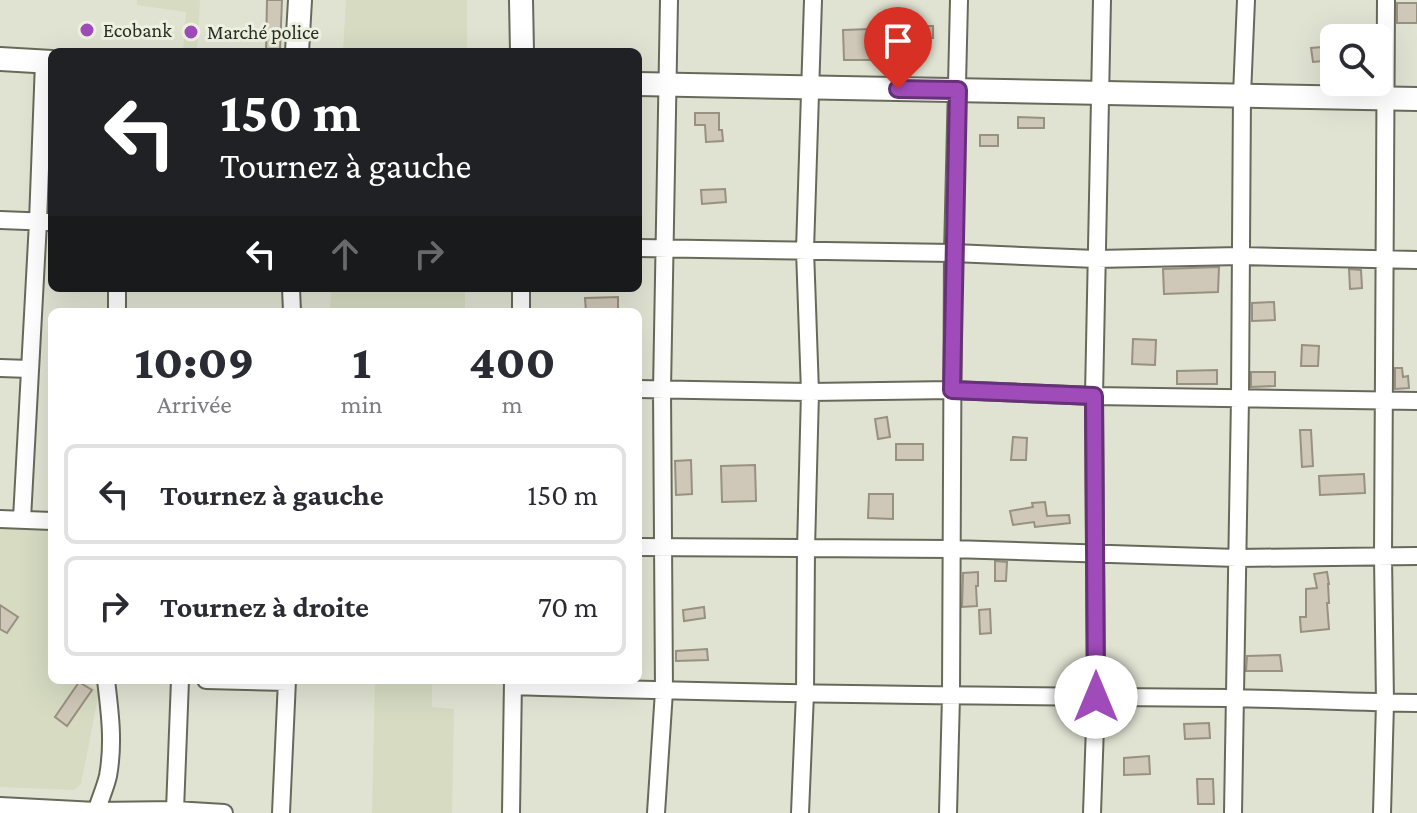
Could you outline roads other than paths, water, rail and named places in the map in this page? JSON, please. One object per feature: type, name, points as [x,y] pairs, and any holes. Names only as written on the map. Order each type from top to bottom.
[{"type":"street","points":[[297,48],[300,0]]},
{"type":"street","points":[[521,0],[522,48]]},
{"type":"street","points":[[656,813],[664,691],[662,390],[669,0]]},
{"type":"street","points":[[800,813],[810,392],[805,250],[813,0]]},
{"type":"street","points":[[948,813],[953,253],[959,0]]},
{"type":"street","points":[[1092,813],[1096,697],[1094,396],[1102,0]]},
{"type":"street","points":[[1233,813],[1242,95],[1246,0]]},
{"type":"street","points":[[1382,813],[1385,703],[1386,0]]},
{"type":"street","points":[[0,59],[48,62],[45,222],[30,369],[22,519]]},
{"type":"street","points":[[642,84],[1417,99]]},
{"type":"street","points":[[0,220],[45,222]]},
{"type":"street","points":[[642,248],[953,253],[1096,259],[1240,256],[1417,260]]},
{"type":"street","points":[[0,368],[30,369]]},
{"type":"street","points":[[642,389],[952,390],[1094,396],[1417,401]]},
{"type":"street","points":[[0,519],[48,521]]},
{"type":"street","points":[[642,547],[951,549],[1237,558],[1417,556]]},
{"type":"street","points":[[96,812],[107,779],[112,750],[107,684]]},
{"type":"street","points":[[175,810],[180,684]]},
{"type":"street","points":[[281,813],[287,684]]},
{"type":"street","points":[[511,813],[513,684]]},
{"type":"street","points":[[532,684],[664,691],[1417,703]]},
{"type":"street","points":[[0,806],[96,812],[175,810],[224,813]]},
{"type":"place","name":"Ecobank","points":[[87,30]]},
{"type":"place","name":"Marché police","points":[[191,32]]}]
